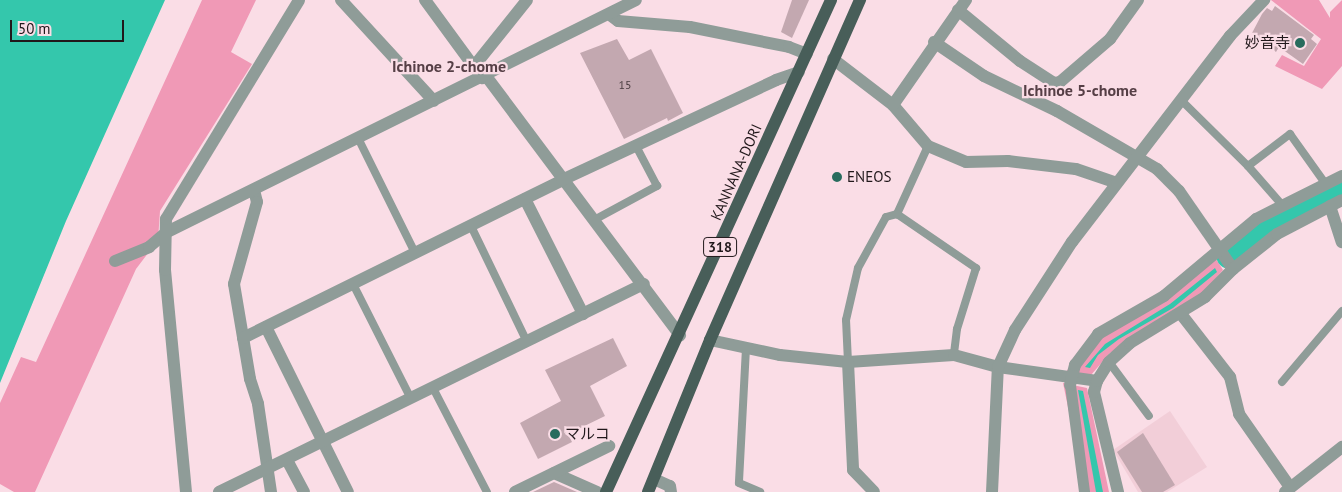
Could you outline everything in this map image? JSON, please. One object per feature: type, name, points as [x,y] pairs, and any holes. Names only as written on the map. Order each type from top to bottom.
[{"type":"main road","name":"KANNANA-DORI","points":[[606,492],[680,335],[831,0]]},
{"type":"main road","name":"318","points":[[648,492],[710,340],[860,0]]},
{"type":"street","points":[[186,492],[166,270],[166,219],[171,207],[299,0]]},
{"type":"street","points":[[341,0],[434,101]]},
{"type":"street","points":[[425,0],[644,284],[680,335]]},
{"type":"street","points":[[475,65],[527,0]]},
{"type":"street","points":[[116,261],[149,247],[167,232],[610,15],[636,0]]},
{"type":"street","points":[[893,105],[934,42],[966,0]]},
{"type":"street","points":[[958,10],[1020,61],[1054,83],[1060,82],[1110,39],[1138,0]]},
{"type":"street","points":[[992,492],[998,367],[1015,330],[1072,242],[1230,36],[1264,0]]},
{"type":"street","points":[[610,15],[618,21],[690,27],[789,47],[807,54]]},
{"type":"street","points":[[934,42],[984,76],[1138,155],[1179,191],[1232,269]]},
{"type":"street","points":[[833,59],[893,105],[928,146],[966,162],[1008,162],[1076,169],[1117,183]]},
{"type":"street","points":[[243,338],[525,200],[562,180],[776,80],[799,72]]},
{"type":"street","points":[[1084,492],[1080,380],[1075,365],[1098,334],[1164,296],[1256,219],[1342,176]]},
{"type":"street","points":[[254,190],[257,202],[234,284],[250,379],[258,404],[271,492]]},
{"type":"street","points":[[525,200],[583,314]]},
{"type":"street","points":[[1080,380],[1109,362],[1130,343],[1181,314],[1205,297],[1232,269],[1277,234],[1342,200]]},
{"type":"street","points":[[1330,206],[1342,242]]},
{"type":"street","points":[[219,492],[644,284]]},
{"type":"street","points":[[1181,314],[1230,377],[1239,414],[1288,490],[1342,447]]},
{"type":"street","points":[[266,327],[348,492]]},
{"type":"street","points":[[710,340],[746,348],[848,362],[954,355],[998,367],[1080,380],[1094,392],[1118,492]]},
{"type":"street","points":[[848,362],[853,470],[874,492]]},
{"type":"street","points":[[515,492],[608,446]]},
{"type":"street","points":[[287,460],[304,492]]},
{"type":"street","points":[[554,473],[597,492]]},
{"type":"street","points":[[654,479],[670,486],[671,492]]},
{"type":"lane","points":[[1181,100],[1248,166],[1282,206]]},
{"type":"lane","points":[[1248,166],[1290,134],[1326,183]]},
{"type":"lane","points":[[358,138],[415,253]]},
{"type":"lane","points":[[594,220],[656,186],[636,146]]},
{"type":"lane","points":[[897,214],[928,146]]},
{"type":"lane","points":[[848,362],[846,320],[858,268],[886,217],[897,214],[976,268],[956,329],[954,355]]},
{"type":"lane","points":[[471,226],[527,342]]},
{"type":"lane","points":[[354,284],[411,399]]},
{"type":"lane","points":[[1282,382],[1342,311]]},
{"type":"lane","points":[[746,348],[739,483],[760,492]]},
{"type":"lane","points":[[1109,362],[1149,416]]},
{"type":"lane","points":[[433,388],[487,492]]},
{"type":"shaded area","points":[[0,0],[165,0],[66,221],[0,383]]},
{"type":"shaded area","points":[[202,0],[256,0],[231,52],[252,64],[160,211],[158,240],[136,269],[35,492],[14,492],[0,484],[0,403],[21,357],[36,362]]},
{"type":"shaded area","points":[[1271,0],[1319,0],[1330,18],[1330,12],[1342,0],[1342,66],[1322,89],[1275,66],[1282,55],[1304,66],[1321,39]]},
{"type":"shaded area","points":[[1342,171],[1342,193],[1302,214],[1236,261],[1230,261],[1225,240]]},
{"type":"shaded area","points":[[1211,251],[1223,270],[1202,294],[1110,353],[1091,375],[1065,373],[1098,332],[1159,297]]},
{"type":"shaded area","points":[[1215,268],[1217,272],[1173,308],[1119,339],[1098,355],[1090,368],[1085,367],[1105,344],[1170,304]]},
{"type":"shaded area","points":[[1063,383],[1087,388],[1109,492],[1079,492],[1082,475]]},
{"type":"shaded area","points":[[1078,390],[1083,391],[1103,492],[1096,492]]},
{"type":"shaded area","points":[[1170,411],[1207,467],[1167,492],[1138,492],[1113,450]]},
{"type":"building","points":[[792,0],[809,0],[792,38],[781,32]]},
{"type":"building","points":[[1275,6],[1314,35],[1311,39],[1317,44],[1303,64],[1279,47],[1276,52],[1252,33],[1267,8],[1272,11]]},
{"type":"building","points":[[617,39],[629,60],[651,49],[683,113],[668,121],[667,118],[624,139],[580,53]]},
{"type":"building","points":[[613,338],[627,366],[590,386],[605,416],[568,434],[572,442],[538,459],[520,423],[561,401],[545,370]]},
{"type":"building","points":[[1143,433],[1175,485],[1163,492],[1142,492],[1117,452]]},
{"type":"building","points":[[554,482],[577,492],[533,492]]},
{"type":"waterway","points":[[1230,255],[1243,242],[1342,189]]},
{"type":"place","name":"妙音寺","points":[[1300,43]]},
{"type":"place","name":"ENEOS","points":[[837,177]]},
{"type":"place","name":"マルコ","points":[[555,434]]},
{"type":"district","name":"Ichinoe 2-chome","points":[[449,66]]},
{"type":"district","name":"Ichinoe 5-chome","points":[[1080,90]]}]
